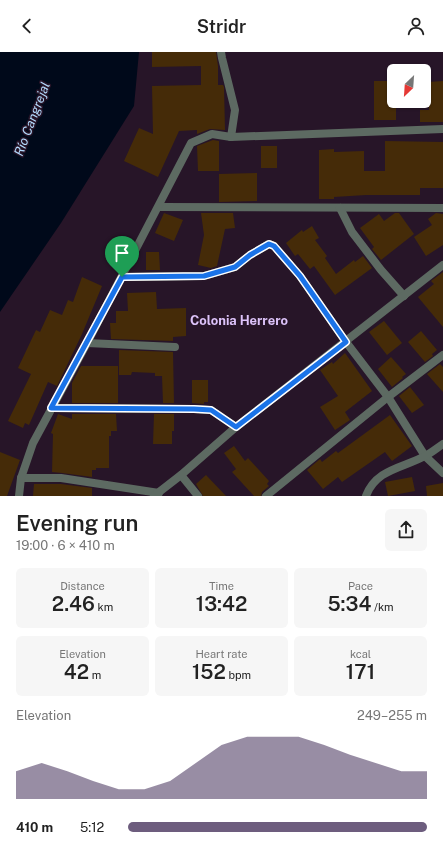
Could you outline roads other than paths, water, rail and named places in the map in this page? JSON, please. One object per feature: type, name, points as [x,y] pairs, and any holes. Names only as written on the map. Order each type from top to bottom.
[{"type":"street","points":[[221,52],[235,110],[231,137]]},
{"type":"street","points":[[19,496],[21,478],[33,443],[159,207],[191,143],[212,134],[231,137],[443,129]]},
{"type":"street","points":[[159,207],[443,208]]},
{"type":"street","points":[[340,208],[352,232],[381,270],[404,296]]},
{"type":"street","points":[[122,277],[204,276],[235,267],[250,255],[269,244],[274,246],[300,276],[346,342],[388,397],[425,456],[443,473]]},
{"type":"street","points":[[21,478],[60,478],[157,494],[236,427],[443,265]]},
{"type":"street","points":[[87,343],[175,347]]},
{"type":"street","points":[[266,496],[388,397],[443,355]]},
{"type":"street","points":[[51,408],[211,410],[236,427]]},
{"type":"street","points":[[366,496],[369,487],[377,478],[425,456],[443,444]]},
{"type":"street","points":[[181,475],[198,496]]},
{"type":"water","name":"Río Cangrejal","points":[[0,52],[139,52],[134,106],[61,223],[0,312]]},
{"type":"district","name":"Colonia Herrero","points":[[239,320]]}]
